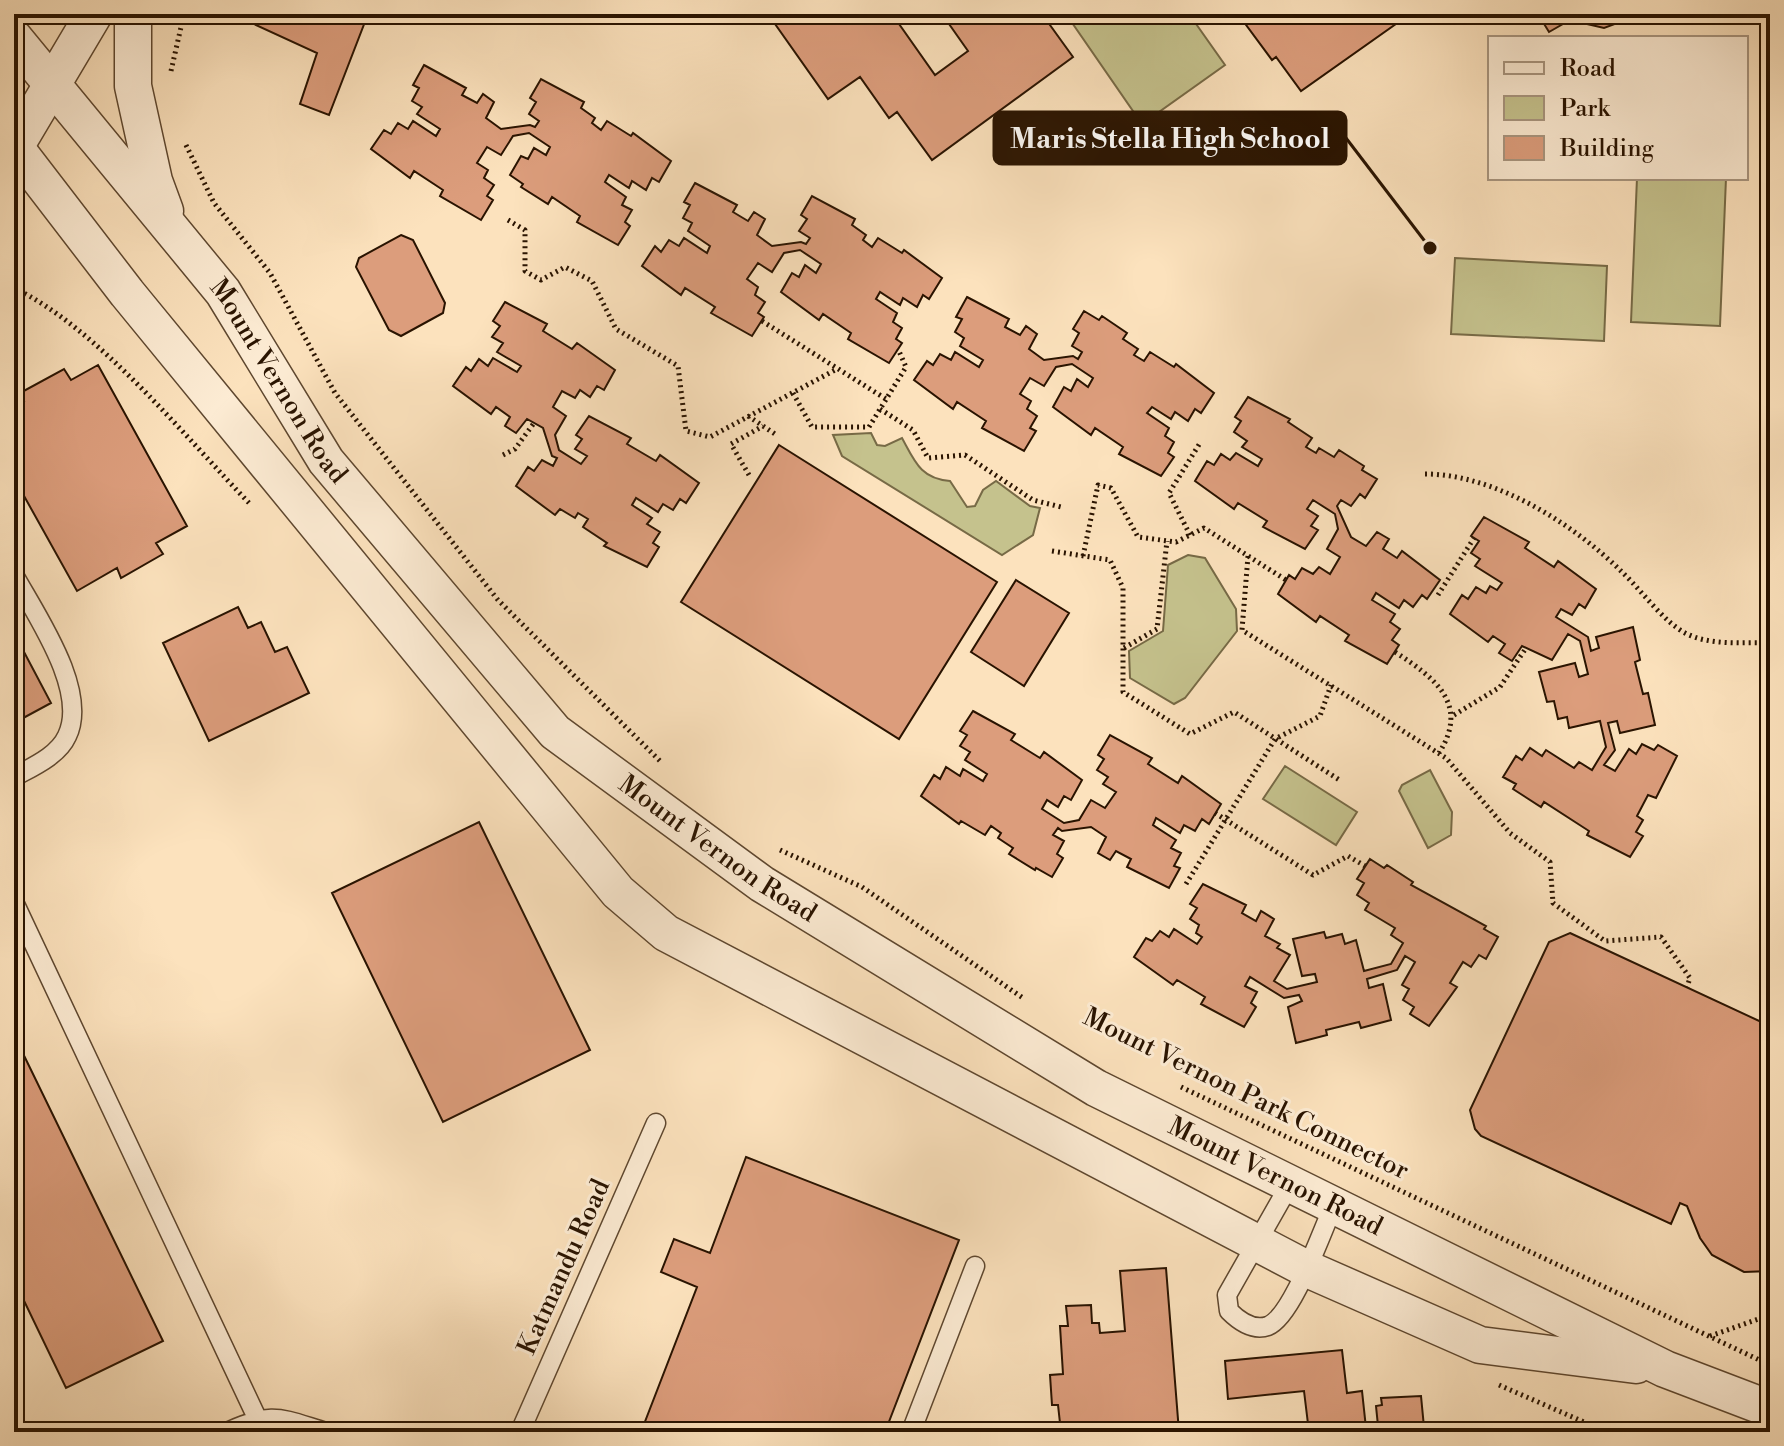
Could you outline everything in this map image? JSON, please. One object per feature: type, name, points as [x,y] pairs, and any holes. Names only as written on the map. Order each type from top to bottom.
[{"type":"street","points":[[14,146],[94,14]]},
{"type":"street","points":[[133,14],[133,86],[154,181],[173,231]]},
{"type":"street","name":"Mount Vernon Road","points":[[18,34],[52,86],[223,292],[326,461],[555,732],[762,884],[1096,1088],[1665,1369],[1770,1409]]},
{"type":"street","name":"Mount Vernon Road","points":[[14,146],[127,293],[618,892],[666,933],[1255,1244],[1480,1345],[1665,1369]]},
{"type":"street","points":[[518,771],[555,732]]},
{"type":"lane","points":[[14,575],[70,686],[73,717],[67,738],[46,759],[14,777]]},
{"type":"lane","points":[[14,902],[257,1418]]},
{"type":"lane","name":"Katmandu Road","points":[[520,1432],[656,1123]]},
{"type":"lane","points":[[1290,1184],[1227,1295],[1229,1311],[1240,1322],[1252,1327],[1268,1326],[1279,1318],[1334,1205]]},
{"type":"lane","points":[[911,1432],[975,1266]]},
{"type":"lane","points":[[227,1432],[257,1418],[282,1418],[326,1432]]},
{"type":"path","points":[[170,77],[184,14]]},
{"type":"path","points":[[184,141],[214,203],[270,273],[335,393],[498,600],[664,766]]},
{"type":"path","points":[[508,220],[525,230],[525,271],[541,280],[565,267],[592,281],[616,329],[678,366],[686,431],[710,437],[837,369]]},
{"type":"path","points":[[14,288],[33,297],[89,338],[261,516]]},
{"type":"path","points":[[762,321],[886,399]]},
{"type":"path","points":[[793,392],[812,427],[869,427],[906,367],[898,349]]},
{"type":"path","points":[[880,409],[913,430],[928,458],[965,455],[1033,500],[1061,507]]},
{"type":"path","points":[[748,416],[775,434]]},
{"type":"path","points":[[503,455],[515,449],[534,423]]},
{"type":"path","points":[[749,475],[731,444],[763,426]]},
{"type":"path","points":[[1190,535],[1169,493],[1200,443]]},
{"type":"path","points":[[1425,474],[1455,474],[1503,489],[1601,551],[1682,631],[1703,640],[1770,643]]},
{"type":"path","points":[[1083,556],[1098,485],[1111,488],[1138,537],[1176,542],[1204,528],[1286,580]]},
{"type":"path","points":[[1438,595],[1474,538]]},
{"type":"path","points":[[1123,648],[1157,629],[1167,541]]},
{"type":"path","points":[[1052,551],[1110,560],[1123,588],[1123,692],[1190,734],[1234,712],[1341,781]]},
{"type":"path","points":[[1248,556],[1242,630],[1439,753],[1510,833],[1550,862],[1553,903],[1604,944],[1661,937],[1690,978],[1687,987]]},
{"type":"path","points":[[1454,715],[1500,687],[1526,648]]},
{"type":"path","points":[[1395,652],[1433,676],[1454,715],[1450,736],[1439,753]]},
{"type":"path","points":[[1186,884],[1275,739],[1320,716],[1331,685]]},
{"type":"path","points":[[1215,813],[1313,875],[1348,856],[1365,866]]},
{"type":"path","points":[[769,845],[862,887],[983,967],[1032,1005]]},
{"type":"path","name":"Mount Vernon Park Connector","points":[[1179,1086],[1770,1365]]},
{"type":"path","points":[[1710,1336],[1770,1315]]},
{"type":"path","points":[[1497,1384],[1607,1432]]},
{"type":"green space","points":[[1066,14],[1189,14],[1225,65],[1142,124]]},
{"type":"green space","points":[[1637,180],[1726,180],[1720,326],[1631,322]]},
{"type":"green space","points":[[1455,258],[1607,266],[1604,341],[1451,334]]},
{"type":"green space","points":[[871,433],[877,445],[885,446],[902,438],[920,468],[932,477],[950,481],[967,507],[975,506],[983,490],[996,481],[1030,506],[1040,508],[1033,535],[1002,555],[842,456],[833,435]]},
{"type":"green space","points":[[1188,555],[1205,558],[1236,609],[1237,631],[1185,698],[1174,704],[1130,678],[1129,651],[1163,631],[1168,565]]},
{"type":"green space","points":[[1285,766],[1357,812],[1336,845],[1263,799]]},
{"type":"green space","points":[[1430,770],[1452,812],[1451,835],[1428,848],[1399,791],[1402,785]]},
{"type":"building","points":[[232,14],[368,14],[329,115],[300,104],[317,53]]},
{"type":"building","points":[[768,14],[892,14],[935,75],[968,51],[942,14],[1042,14],[1073,57],[932,160],[897,112],[889,118],[860,77],[828,99]]},
{"type":"building","points":[[1238,14],[1410,14],[1301,91],[1276,57],[1272,60]]},
{"type":"building","points":[[1538,14],[1625,14],[1615,24],[1604,28],[1583,23],[1577,16],[1549,32]]},
{"type":"building","points":[[424,65],[466,88],[462,95],[477,103],[483,94],[494,102],[486,118],[501,129],[535,127],[539,121],[529,114],[536,102],[530,98],[541,79],[584,102],[581,108],[595,118],[592,123],[601,130],[607,121],[631,136],[633,133],[671,161],[659,182],[652,178],[646,190],[632,181],[629,188],[609,175],[605,182],[626,197],[622,205],[632,210],[625,222],[630,226],[618,245],[577,222],[580,216],[552,197],[548,204],[521,187],[523,184],[510,175],[521,156],[528,159],[534,148],[546,155],[550,147],[529,133],[513,136],[501,155],[487,147],[477,163],[488,170],[484,178],[494,185],[487,196],[493,200],[481,220],[440,196],[443,190],[414,171],[410,178],[371,149],[384,130],[391,134],[398,123],[408,129],[413,121],[436,136],[440,129],[417,114],[422,107],[412,101],[419,88],[413,85]]},
{"type":"building","points":[[695,183],[737,205],[733,212],[748,221],[754,212],[765,219],[757,235],[772,246],[806,244],[810,238],[799,231],[807,219],[801,215],[812,196],[855,219],[852,225],[866,235],[863,240],[872,247],[878,238],[902,253],[904,250],[942,278],[929,299],[923,295],[917,307],[903,298],[900,305],[880,292],[876,299],[897,313],[893,322],[902,328],[896,339],[902,343],[889,363],[848,339],[851,333],[823,314],[819,320],[781,292],[792,273],[799,277],[805,265],[816,273],[821,264],[800,250],[784,253],[772,272],[758,263],[747,279],[758,287],[755,295],[765,302],[758,313],[764,317],[752,336],[711,313],[715,307],[685,288],[681,295],[642,266],[655,246],[661,252],[669,240],[679,246],[684,238],[707,253],[710,246],[688,231],[692,223],[683,218],[690,205],[684,202]]},
{"type":"building","points":[[401,235],[413,240],[445,303],[443,313],[401,336],[389,330],[356,267],[359,258]]},
{"type":"building","points":[[967,297],[1009,319],[1005,327],[1020,335],[1026,326],[1037,334],[1029,349],[1044,360],[1073,356],[1078,359],[1082,352],[1072,346],[1079,333],[1073,329],[1084,311],[1099,320],[1102,316],[1127,333],[1123,339],[1138,349],[1134,355],[1144,361],[1150,352],[1174,367],[1176,364],[1214,393],[1201,413],[1195,409],[1188,421],[1175,412],[1171,419],[1152,407],[1147,413],[1169,428],[1165,436],[1174,442],[1168,453],[1174,457],[1161,476],[1119,454],[1123,447],[1095,428],[1091,435],[1053,407],[1064,387],[1071,391],[1077,379],[1088,387],[1093,378],[1072,364],[1056,367],[1044,386],[1030,378],[1020,394],[1031,401],[1027,409],[1037,416],[1030,428],[1036,431],[1024,451],[982,428],[986,421],[957,402],[953,409],[914,380],[927,361],[933,365],[940,354],[951,360],[955,352],[979,367],[983,360],[960,346],[964,338],[955,332],[962,319],[956,317]]},
{"type":"building","points":[[505,302],[547,324],[543,331],[572,349],[577,343],[615,370],[604,390],[597,386],[590,397],[580,390],[575,398],[562,391],[553,407],[566,416],[555,435],[559,450],[581,464],[587,456],[575,449],[582,439],[576,435],[589,416],[631,438],[627,444],[656,461],[660,455],[699,483],[686,503],[680,499],[673,510],[663,504],[658,512],[636,498],[632,505],[652,518],[647,524],[660,532],[653,543],[659,547],[647,567],[604,546],[607,543],[583,527],[588,519],[578,513],[575,518],[560,509],[555,515],[516,486],[528,467],[534,471],[542,460],[553,466],[557,458],[552,456],[543,428],[527,419],[516,433],[505,426],[510,417],[496,407],[491,414],[453,386],[466,367],[471,371],[479,359],[488,366],[493,358],[517,372],[521,366],[497,352],[503,343],[492,337],[500,326],[493,321]]},
{"type":"building","points":[[98,365],[187,526],[156,543],[163,554],[121,578],[117,568],[77,591],[14,478],[14,407],[24,401],[20,393],[64,369],[71,380]]},
{"type":"building","points":[[1248,397],[1290,419],[1288,422],[1312,438],[1306,447],[1316,453],[1319,448],[1334,457],[1339,450],[1364,466],[1362,470],[1377,479],[1365,498],[1360,494],[1351,506],[1341,500],[1337,506],[1351,537],[1366,546],[1377,532],[1389,539],[1383,549],[1397,558],[1402,551],[1440,580],[1427,599],[1422,595],[1413,607],[1404,600],[1399,608],[1376,593],[1372,600],[1395,614],[1390,622],[1400,629],[1392,640],[1399,645],[1387,664],[1345,641],[1349,635],[1320,616],[1316,622],[1278,594],[1289,575],[1295,579],[1302,568],[1313,574],[1319,567],[1330,574],[1340,557],[1327,549],[1338,529],[1335,514],[1313,500],[1307,509],[1318,516],[1311,526],[1318,530],[1305,549],[1263,527],[1267,521],[1238,503],[1234,509],[1195,481],[1207,461],[1214,465],[1221,454],[1230,460],[1236,453],[1258,466],[1262,459],[1242,447],[1247,441],[1234,432],[1241,421],[1235,417]]},
{"type":"building","points":[[779,445],[997,582],[899,739],[681,602]]},
{"type":"building","points":[[1484,517],[1529,542],[1525,548],[1554,567],[1558,561],[1596,589],[1585,608],[1579,604],[1572,615],[1561,609],[1556,617],[1588,637],[1591,651],[1599,648],[1596,637],[1633,627],[1640,660],[1635,662],[1643,694],[1648,693],[1655,725],[1620,733],[1617,721],[1608,723],[1615,750],[1604,765],[1615,771],[1629,749],[1636,754],[1642,744],[1654,750],[1658,745],[1677,756],[1656,798],[1648,795],[1637,816],[1643,820],[1636,832],[1643,836],[1630,857],[1587,835],[1589,831],[1544,802],[1541,807],[1513,789],[1516,784],[1503,777],[1516,756],[1522,760],[1530,748],[1542,756],[1546,750],[1574,768],[1579,762],[1592,770],[1606,747],[1600,721],[1569,728],[1567,717],[1558,719],[1554,701],[1547,702],[1539,672],[1575,663],[1579,677],[1588,674],[1580,641],[1568,634],[1552,660],[1522,646],[1512,661],[1499,653],[1505,644],[1493,636],[1488,642],[1450,614],[1462,595],[1468,599],[1476,587],[1486,593],[1490,586],[1497,590],[1502,583],[1475,566],[1480,559],[1471,553],[1479,541],[1471,536]]},
{"type":"building","points":[[1016,580],[1069,613],[1024,686],[971,652]]},
{"type":"building","points":[[238,607],[248,628],[261,622],[275,652],[287,647],[309,693],[209,741],[163,643]]},
{"type":"building","points":[[14,633],[51,703],[14,723]]},
{"type":"building","points":[[973,711],[1015,734],[1011,740],[1040,758],[1044,752],[1082,780],[1071,800],[1064,796],[1058,807],[1047,800],[1042,809],[1064,823],[1079,820],[1091,800],[1105,808],[1116,792],[1103,784],[1108,777],[1097,770],[1104,759],[1098,755],[1110,735],[1152,758],[1148,764],[1178,783],[1182,776],[1221,804],[1209,824],[1202,819],[1195,831],[1184,825],[1180,833],[1156,818],[1153,825],[1176,840],[1171,848],[1181,853],[1174,866],[1180,868],[1169,888],[1127,867],[1131,859],[1116,851],[1110,860],[1098,853],[1106,837],[1091,827],[1062,831],[1058,828],[1053,835],[1064,841],[1057,854],[1063,858],[1052,877],[1009,854],[1013,848],[998,838],[1001,833],[991,826],[985,835],[961,821],[959,824],[921,796],[934,775],[940,779],[946,767],[960,776],[963,769],[983,781],[987,774],[965,760],[970,752],[960,746],[967,735],[960,731]]},
{"type":"building","points":[[479,822],[590,1050],[443,1122],[332,893]]},
{"type":"building","points":[[1370,859],[1384,868],[1387,865],[1413,882],[1411,885],[1486,926],[1484,929],[1498,937],[1486,959],[1479,955],[1471,967],[1463,962],[1450,983],[1457,987],[1429,1026],[1410,1014],[1414,1007],[1403,1000],[1409,989],[1402,985],[1415,962],[1405,956],[1397,970],[1367,979],[1369,988],[1383,984],[1391,1020],[1361,1028],[1359,1022],[1326,1030],[1327,1035],[1296,1043],[1288,1007],[1302,1001],[1299,995],[1284,998],[1250,977],[1245,986],[1257,992],[1251,1003],[1256,1007],[1244,1027],[1201,1004],[1205,997],[1177,980],[1173,985],[1134,957],[1146,938],[1152,941],[1160,931],[1169,937],[1174,929],[1197,944],[1202,937],[1196,933],[1199,925],[1190,919],[1197,908],[1190,904],[1203,884],[1246,905],[1242,913],[1256,921],[1261,911],[1274,919],[1265,936],[1280,944],[1277,948],[1290,955],[1274,981],[1287,989],[1317,982],[1315,974],[1302,976],[1293,939],[1324,932],[1326,938],[1342,934],[1345,944],[1356,940],[1364,971],[1391,964],[1403,943],[1391,935],[1395,928],[1365,910],[1369,903],[1357,895],[1364,883],[1357,879]]},
{"type":"building","points":[[1570,933],[1770,1026],[1770,1271],[1744,1272],[1712,1255],[1700,1238],[1687,1206],[1680,1203],[1671,1224],[1481,1136],[1475,1129],[1470,1110],[1549,942]]},
{"type":"building","points":[[14,1035],[163,1341],[66,1388],[14,1280]]},
{"type":"building","points":[[746,1157],[959,1240],[885,1432],[641,1432],[697,1287],[661,1272],[674,1239],[710,1253]]},
{"type":"building","points":[[1166,1268],[1179,1432],[1130,1432],[1130,1426],[1101,1428],[1101,1432],[1061,1432],[1058,1405],[1052,1405],[1050,1375],[1063,1374],[1060,1326],[1068,1326],[1066,1306],[1091,1305],[1092,1323],[1099,1323],[1100,1333],[1125,1331],[1120,1271]]},
{"type":"building","points":[[1342,1350],[1347,1393],[1362,1391],[1366,1428],[1378,1426],[1376,1406],[1382,1405],[1381,1398],[1421,1396],[1424,1427],[1431,1426],[1431,1432],[1309,1432],[1304,1391],[1228,1399],[1225,1361]]},
{"type":"place","name":"Maris Stella High School","points":[[1430,248]]}]
